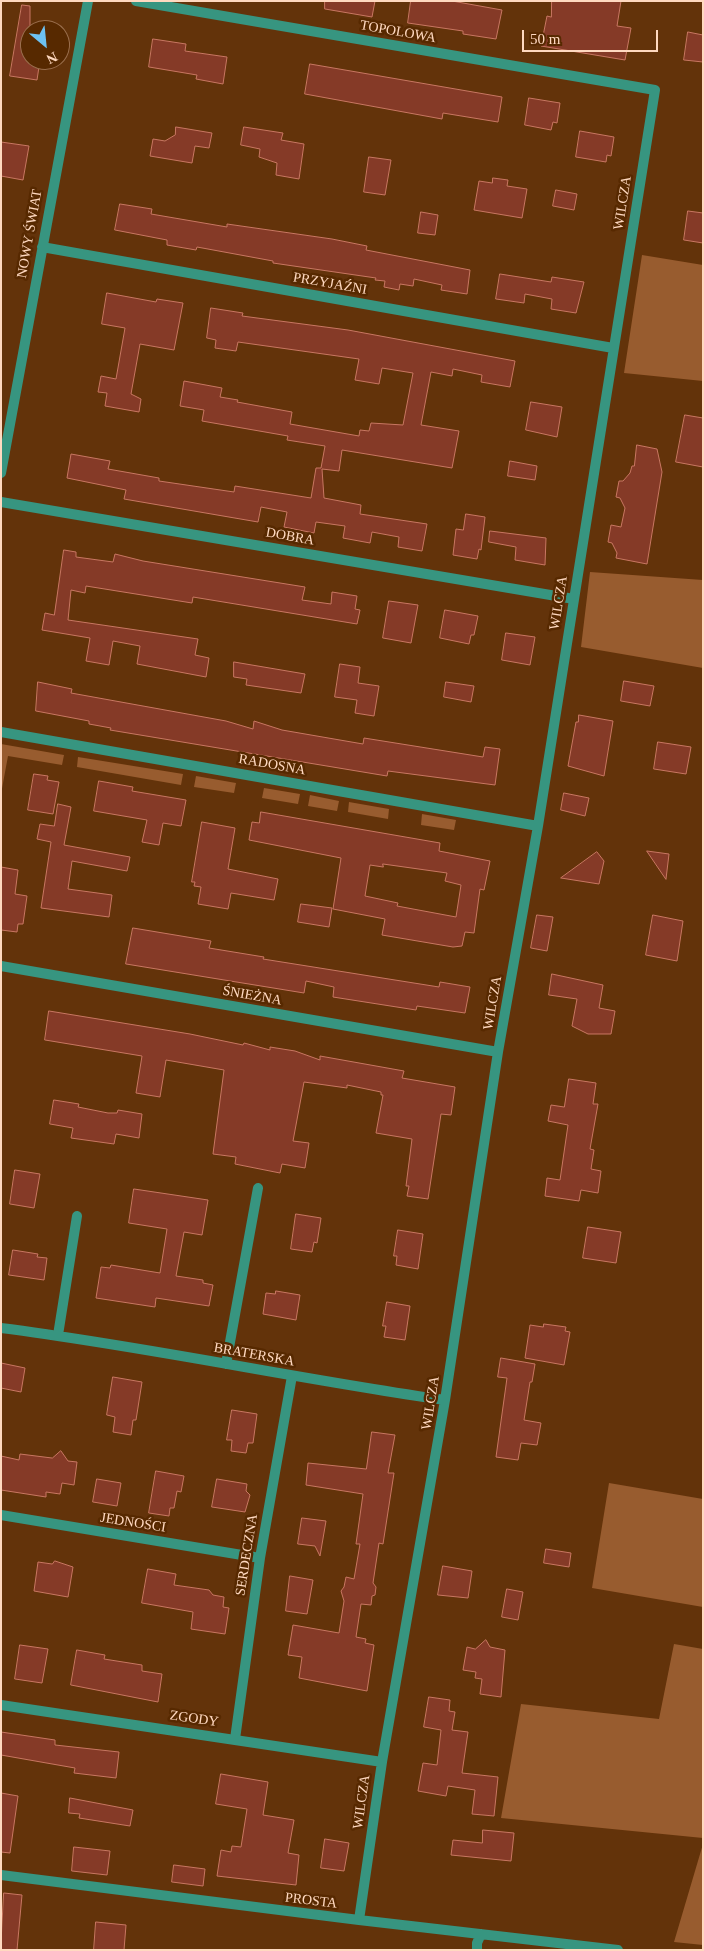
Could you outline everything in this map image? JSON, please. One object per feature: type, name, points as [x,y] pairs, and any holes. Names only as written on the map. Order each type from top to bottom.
[{"type":"street","name":"NOWY ŚWIAT","points":[[1,473],[88,1]]},
{"type":"street","name":"TOPOLOWA","points":[[136,1],[655,90]]},
{"type":"street","name":"WILCZA","points":[[359,1920],[382,1762],[445,1400],[498,1052],[538,826],[655,90]]},
{"type":"street","name":"PRZYJAŹNI","points":[[42,247],[613,348]]},
{"type":"street","name":"DOBRA","points":[[1,502],[574,599]]},
{"type":"street","name":"RADOSNA","points":[[1,732],[538,826]]},
{"type":"street","name":"ŚNIEŻNA","points":[[1,966],[498,1052]]},
{"type":"street","points":[[226,1364],[258,1188]]},
{"type":"street","points":[[58,1335],[77,1216]]},
{"type":"street","name":"BRATERSKA","points":[[1,1328],[58,1335],[292,1376],[445,1400]]},
{"type":"street","name":"SERDECZNA","points":[[234,1739],[260,1558],[292,1376]]},
{"type":"street","name":"JEDNOŚCI","points":[[1,1515],[260,1558]]},
{"type":"street","name":"ZGODY","points":[[1,1705],[382,1762]]},
{"type":"street","name":"PROSTA","points":[[1,1875],[618,1950]]},
{"type":"street","points":[[477,1950],[477,1943],[481,1934]]},
{"type":"shaded area","points":[[642,255],[703,265],[703,381],[624,373]]},
{"type":"shaded area","points":[[590,572],[703,580],[703,668],[581,647]]},
{"type":"shaded area","points":[[1,744],[64,755],[62,765],[8,756],[1,794]]},
{"type":"shaded area","points":[[78,757],[183,774],[181,785],[77,767]]},
{"type":"shaded area","points":[[196,776],[236,783],[234,793],[194,787]]},
{"type":"shaded area","points":[[264,788],[300,794],[298,804],[262,798]]},
{"type":"shaded area","points":[[310,795],[339,801],[337,811],[308,806]]},
{"type":"shaded area","points":[[349,802],[389,809],[388,819],[348,812]]},
{"type":"shaded area","points":[[422,814],[456,820],[454,830],[421,825]]},
{"type":"shaded area","points":[[609,1483],[703,1499],[703,1607],[592,1588]]},
{"type":"shaded area","points":[[674,1644],[703,1649],[703,1838],[501,1818],[521,1704],[659,1719]]},
{"type":"shaded area","points":[[703,1844],[703,1945],[674,1942]]},
{"type":"building","points":[[325,1],[375,1],[372,17],[325,9]]},
{"type":"building","points":[[411,1],[452,1],[502,10],[496,39],[463,34],[463,31],[408,23]]},
{"type":"building","points":[[552,1],[621,1],[617,26],[631,28],[625,60],[541,46],[547,16],[551,17]]},
{"type":"building","points":[[22,5],[30,6],[30,20],[20,20],[20,70],[38,70],[37,80],[10,76]]},
{"type":"building","points":[[688,32],[703,35],[703,62],[684,60]]},
{"type":"building","points":[[153,39],[186,44],[185,51],[227,57],[223,84],[196,79],[197,75],[149,67]]},
{"type":"building","points":[[310,64],[502,97],[498,122],[443,113],[442,119],[305,94]]},
{"type":"building","points":[[529,98],[560,103],[557,123],[553,122],[551,130],[525,125]]},
{"type":"building","points":[[176,127],[212,133],[209,148],[195,146],[192,163],[150,156],[153,139],[165,141],[175,135]]},
{"type":"building","points":[[244,127],[283,133],[281,140],[304,144],[299,179],[276,175],[277,163],[259,157],[260,149],[241,145]]},
{"type":"building","points":[[580,131],[614,137],[611,156],[607,155],[606,162],[576,157]]},
{"type":"building","points":[[1,142],[29,146],[23,180],[1,176]]},
{"type":"building","points":[[369,157],[391,160],[385,195],[364,192]]},
{"type":"building","points":[[493,178],[508,180],[507,186],[527,189],[522,218],[474,210],[479,181],[492,183]]},
{"type":"building","points":[[556,190],[577,194],[574,210],[553,206]]},
{"type":"building","points":[[120,204],[152,209],[151,214],[227,227],[227,224],[332,239],[367,246],[366,250],[470,270],[467,294],[441,290],[442,285],[414,279],[413,286],[400,284],[399,290],[384,287],[385,281],[375,280],[376,278],[273,263],[273,261],[197,247],[196,250],[167,245],[167,240],[115,230]]},
{"type":"building","points":[[688,211],[703,213],[703,243],[684,240]]},
{"type":"building","points":[[421,212],[438,215],[435,235],[418,233]]},
{"type":"building","points":[[500,274],[551,282],[552,277],[584,282],[576,313],[551,309],[552,299],[525,294],[524,303],[496,299]]},
{"type":"building","points":[[107,293],[156,302],[157,299],[183,303],[174,350],[140,344],[131,394],[141,399],[139,412],[105,406],[107,393],[98,392],[101,376],[116,379],[125,328],[102,324]]},
{"type":"building","points":[[211,308],[243,313],[242,316],[348,330],[515,361],[510,387],[481,382],[482,375],[453,369],[452,376],[431,372],[421,425],[459,431],[452,468],[342,450],[339,471],[322,469],[324,498],[361,505],[360,514],[427,524],[422,551],[398,547],[399,537],[372,532],[370,543],[343,538],[345,526],[316,522],[314,533],[284,527],[287,512],[261,507],[258,522],[124,499],[126,490],[67,478],[71,454],[110,461],[108,469],[159,478],[159,481],[234,492],[235,486],[311,498],[316,468],[321,468],[325,446],[287,440],[288,436],[202,421],[204,410],[180,406],[184,381],[222,388],[220,397],[238,400],[237,402],[292,412],[290,424],[359,436],[360,430],[369,431],[371,423],[403,425],[413,373],[382,368],[379,384],[355,380],[359,359],[238,342],[236,351],[215,348],[216,340],[207,338]]},
{"type":"building","points":[[531,402],[562,407],[557,437],[526,430]]},
{"type":"building","points":[[685,415],[703,418],[703,467],[676,462]]},
{"type":"building","points":[[637,445],[657,449],[662,472],[647,564],[616,558],[617,553],[612,543],[608,542],[611,525],[621,527],[625,508],[620,498],[616,497],[619,481],[623,481],[630,473],[632,466],[634,466]]},
{"type":"building","points":[[510,461],[537,466],[535,480],[508,476]]},
{"type":"building","points":[[466,514],[485,517],[481,550],[479,549],[477,559],[453,555],[456,529],[463,530]]},
{"type":"building","points":[[490,531],[546,538],[545,565],[515,560],[516,547],[489,542]]},
{"type":"building","points":[[64,550],[76,552],[76,557],[113,562],[115,554],[143,561],[305,587],[302,600],[331,604],[332,592],[357,596],[355,609],[360,610],[357,624],[193,597],[192,603],[86,586],[85,593],[71,590],[68,620],[198,639],[195,655],[209,658],[206,677],[137,664],[140,646],[113,641],[109,665],[86,661],[90,638],[42,630],[45,613],[54,615]]},
{"type":"building","points":[[389,601],[418,605],[411,643],[383,638]]},
{"type":"building","points":[[445,610],[478,616],[474,635],[471,635],[469,644],[440,638]]},
{"type":"building","points":[[506,633],[535,637],[530,665],[502,660]]},
{"type":"building","points":[[234,662],[305,674],[301,693],[246,685],[247,679],[234,677]]},
{"type":"building","points":[[340,664],[360,667],[358,683],[379,686],[374,716],[355,713],[357,700],[335,697]]},
{"type":"building","points":[[624,681],[654,686],[650,706],[621,701]]},
{"type":"building","points":[[38,682],[72,689],[71,693],[226,721],[253,729],[254,721],[282,730],[363,744],[364,738],[483,757],[485,747],[500,749],[495,785],[388,771],[387,776],[110,730],[111,728],[89,724],[89,721],[36,711]]},
{"type":"building","points":[[446,682],[474,686],[471,702],[444,697]]},
{"type":"building","points":[[579,715],[613,721],[604,776],[568,766]]},
{"type":"building","points":[[658,742],[691,747],[686,774],[654,769]]},
{"type":"building","points":[[34,774],[48,776],[47,780],[59,782],[53,814],[28,810]]},
{"type":"building","points":[[99,781],[133,787],[132,791],[186,800],[181,826],[163,823],[159,845],[142,842],[147,820],[94,811]]},
{"type":"building","points":[[564,793],[589,798],[585,816],[561,810]]},
{"type":"building","points":[[58,804],[71,807],[64,845],[130,857],[127,871],[72,861],[68,889],[112,895],[109,917],[41,908],[51,842],[37,839],[40,824],[54,826]]},
{"type":"building","points":[[261,812],[440,843],[439,851],[490,861],[484,890],[480,889],[474,933],[465,932],[462,946],[453,947],[382,935],[385,919],[333,909],[341,858],[249,840],[252,822],[259,823]],"holes":[[[383,864],[447,873],[445,881],[461,885],[456,917],[397,906],[398,903],[365,896],[370,865],[383,867]]]},
{"type":"building","points":[[202,822],[235,828],[228,869],[278,879],[274,900],[231,893],[228,909],[198,904],[201,887],[194,886],[195,882],[192,882]]},
{"type":"building","points":[[647,851],[669,854],[666,879]]},
{"type":"building","points":[[597,852],[604,861],[599,884],[561,878]]},
{"type":"building","points":[[1,867],[18,870],[15,894],[27,896],[23,924],[18,924],[17,932],[1,930]]},
{"type":"building","points":[[301,904],[332,908],[329,927],[298,922]]},
{"type":"building","points":[[537,915],[553,917],[547,951],[531,948]]},
{"type":"building","points":[[653,915],[683,921],[677,961],[646,955]]},
{"type":"building","points":[[133,928],[211,941],[209,948],[264,957],[263,959],[439,987],[440,982],[470,987],[465,1013],[417,1006],[416,1010],[333,997],[334,987],[306,981],[304,993],[126,964]]},
{"type":"building","points":[[552,974],[603,985],[599,1008],[615,1011],[611,1034],[588,1034],[572,1026],[577,999],[549,995]]},
{"type":"building","points":[[49,1011],[190,1034],[243,1045],[244,1043],[270,1050],[270,1047],[295,1051],[320,1060],[320,1056],[404,1071],[402,1078],[455,1087],[451,1115],[441,1114],[428,1199],[407,1196],[409,1186],[406,1186],[412,1139],[376,1133],[383,1095],[381,1095],[381,1092],[347,1085],[347,1088],[304,1082],[293,1141],[309,1143],[305,1168],[282,1164],[280,1173],[235,1164],[236,1157],[213,1154],[224,1070],[166,1060],[160,1097],[136,1093],[142,1056],[45,1040]]},
{"type":"building","points":[[569,1079],[596,1083],[593,1104],[598,1104],[590,1149],[594,1150],[591,1169],[601,1171],[598,1193],[581,1190],[579,1201],[545,1196],[547,1178],[560,1180],[568,1125],[548,1121],[551,1105],[564,1107]]},
{"type":"building","points":[[54,1100],[79,1104],[78,1107],[108,1113],[117,1113],[118,1110],[142,1114],[139,1138],[116,1134],[114,1144],[71,1138],[73,1128],[50,1124]]},
{"type":"building","points":[[15,1170],[40,1174],[34,1208],[10,1204]]},
{"type":"building","points":[[134,1189],[208,1200],[202,1235],[184,1232],[176,1276],[203,1280],[203,1283],[213,1285],[209,1306],[156,1298],[155,1307],[96,1298],[101,1267],[110,1268],[111,1265],[160,1273],[167,1229],[129,1223]]},
{"type":"building","points":[[296,1214],[321,1218],[317,1243],[314,1242],[312,1252],[291,1249]]},
{"type":"building","points":[[588,1227],[621,1232],[616,1263],[583,1258]]},
{"type":"building","points":[[398,1230],[423,1234],[418,1269],[396,1265],[397,1256],[394,1256]]},
{"type":"building","points":[[13,1250],[38,1254],[37,1257],[47,1258],[44,1280],[9,1275]]},
{"type":"building","points":[[276,1291],[300,1295],[296,1320],[263,1314],[266,1293],[275,1294]]},
{"type":"building","points":[[387,1302],[410,1306],[405,1340],[384,1337],[386,1326],[383,1326]]},
{"type":"building","points":[[544,1324],[566,1327],[565,1331],[570,1332],[564,1365],[525,1358],[530,1325],[543,1327]]},
{"type":"building","points":[[501,1358],[535,1364],[524,1420],[541,1423],[537,1445],[521,1443],[518,1460],[496,1457],[507,1378],[498,1377]]},
{"type":"building","points":[[1,1363],[25,1368],[21,1392],[1,1388]]},
{"type":"building","points":[[113,1377],[142,1382],[136,1420],[133,1420],[131,1435],[113,1432],[115,1417],[107,1415]]},
{"type":"building","points":[[232,1410],[257,1414],[253,1443],[248,1443],[246,1453],[231,1451],[232,1440],[227,1440]]},
{"type":"building","points":[[372,1432],[395,1435],[388,1473],[394,1473],[383,1544],[379,1543],[373,1583],[376,1587],[375,1595],[372,1596],[371,1605],[361,1604],[356,1637],[366,1639],[365,1643],[374,1645],[367,1691],[299,1678],[302,1657],[288,1655],[293,1625],[339,1633],[344,1601],[341,1591],[346,1577],[354,1579],[360,1544],[356,1544],[363,1494],[306,1485],[308,1463],[366,1469]]},
{"type":"building","points":[[61,1451],[68,1461],[77,1462],[74,1485],[62,1483],[60,1494],[46,1492],[46,1497],[1,1490],[1,1456],[19,1460],[20,1454],[52,1458]]},
{"type":"building","points":[[156,1471],[184,1476],[181,1492],[177,1491],[174,1508],[170,1508],[169,1516],[149,1513]]},
{"type":"building","points":[[97,1479],[121,1483],[117,1506],[93,1502]]},
{"type":"building","points":[[217,1479],[247,1484],[246,1491],[250,1495],[245,1512],[212,1507]]},
{"type":"building","points":[[302,1518],[326,1521],[320,1556],[315,1546],[298,1544]]},
{"type":"building","points":[[546,1549],[571,1553],[569,1567],[544,1563]]},
{"type":"building","points":[[55,1561],[73,1567],[68,1597],[34,1591],[38,1562],[52,1564]]},
{"type":"building","points":[[443,1566],[472,1571],[468,1598],[438,1595]]},
{"type":"building","points":[[148,1569],[176,1574],[174,1585],[209,1590],[213,1595],[224,1597],[223,1607],[229,1608],[225,1634],[191,1629],[193,1612],[142,1603]]},
{"type":"building","points":[[290,1576],[313,1580],[307,1614],[286,1611]]},
{"type":"building","points":[[507,1589],[523,1592],[518,1620],[502,1617]]},
{"type":"building","points":[[486,1640],[490,1647],[505,1650],[501,1697],[480,1694],[482,1679],[475,1678],[476,1672],[463,1670],[467,1647],[475,1649]]},
{"type":"building","points":[[20,1645],[48,1649],[42,1683],[15,1679]]},
{"type":"building","points":[[77,1650],[105,1655],[104,1659],[142,1665],[142,1671],[162,1674],[158,1702],[71,1685]]},
{"type":"building","points":[[429,1697],[450,1700],[449,1711],[455,1712],[452,1730],[468,1732],[462,1773],[498,1777],[494,1816],[472,1814],[475,1790],[448,1786],[446,1796],[418,1791],[423,1763],[437,1765],[441,1730],[424,1727]]},
{"type":"building","points":[[1,1732],[55,1740],[55,1745],[119,1752],[116,1778],[74,1773],[75,1768],[1,1755]]},
{"type":"building","points":[[221,1774],[268,1782],[263,1815],[294,1820],[288,1853],[299,1855],[296,1885],[217,1876],[221,1850],[231,1852],[232,1846],[241,1847],[247,1809],[216,1804]]},
{"type":"building","points":[[1,1793],[18,1796],[10,1853],[1,1852]]},
{"type":"building","points":[[70,1798],[133,1810],[130,1826],[79,1818],[80,1814],[69,1813]]},
{"type":"building","points":[[483,1830],[514,1833],[511,1861],[451,1855],[453,1840],[482,1843]]},
{"type":"building","points":[[325,1839],[349,1843],[344,1871],[321,1868]]},
{"type":"building","points":[[74,1847],[110,1851],[107,1875],[72,1871]]},
{"type":"building","points":[[174,1865],[205,1869],[203,1886],[172,1882]]},
{"type":"building","points":[[4,1893],[22,1895],[17,1950],[1,1950]]},
{"type":"building","points":[[96,1922],[126,1925],[124,1950],[94,1950]]}]
